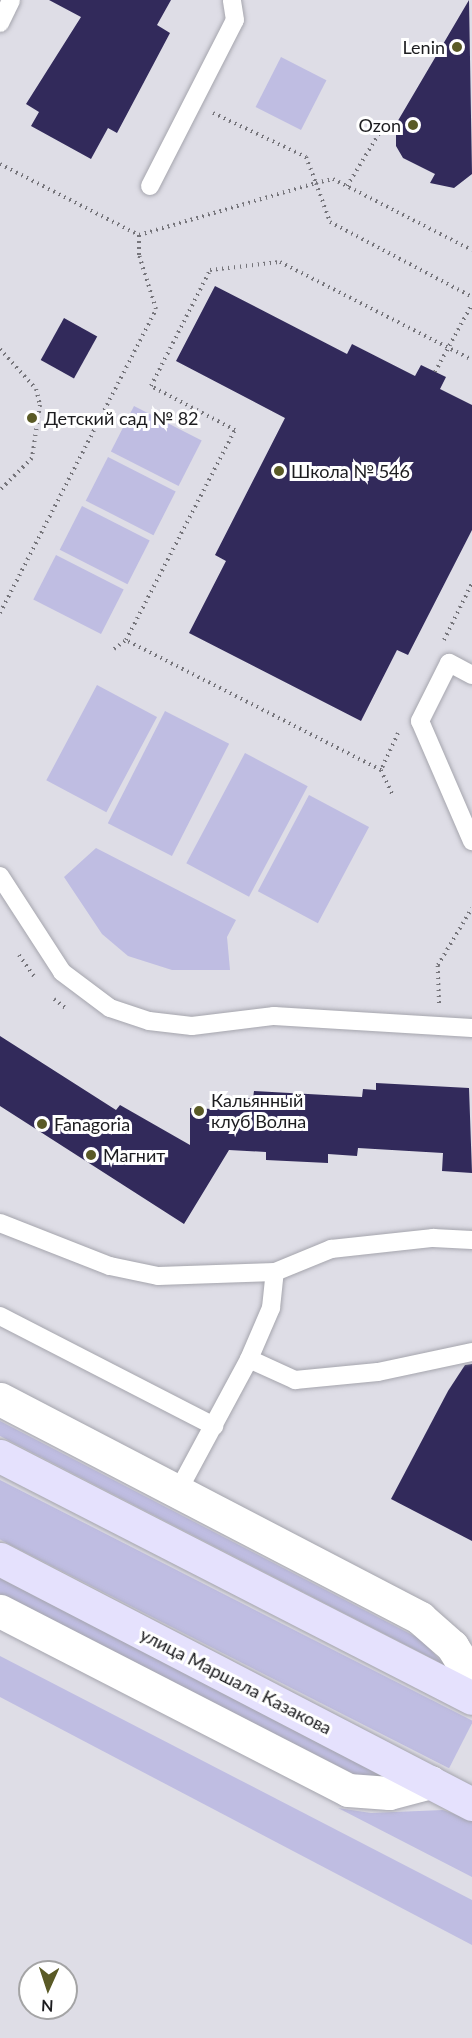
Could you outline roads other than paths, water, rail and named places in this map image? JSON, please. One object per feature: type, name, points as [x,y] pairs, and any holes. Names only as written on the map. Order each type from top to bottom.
[{"type":"main road","points":[[0,1456],[472,1698]]},
{"type":"main road","name":"улица Маршала Казакова","points":[[0,1559],[472,1804]]},
{"type":"street","points":[[0,1399],[420,1618],[452,1646],[472,1678]]},
{"type":"street","points":[[0,1611],[348,1790],[388,1793],[431,1782]]},
{"type":"lane","points":[[0,23],[11,0]]},
{"type":"lane","points":[[150,186],[235,20],[231,0]]},
{"type":"lane","points":[[472,675],[449,663],[420,721],[472,841]]},
{"type":"lane","points":[[0,876],[62,972],[110,1008],[149,1021],[192,1026],[274,1016],[472,1028]]},
{"type":"lane","points":[[0,1223],[110,1266],[158,1276],[275,1272],[331,1249],[433,1238],[472,1240]]},
{"type":"lane","points":[[178,1491],[249,1359],[271,1308],[275,1272]]},
{"type":"lane","points":[[0,1316],[214,1426]]},
{"type":"lane","points":[[249,1359],[295,1380],[378,1372],[472,1352]]},
{"type":"place","name":"Lenin","points":[[457,47]]},
{"type":"place","name":"Ozon","points":[[413,125]]},
{"type":"place","name":"Детский сад № 82","points":[[32,418]]},
{"type":"place","name":"Школа № 546","points":[[279,471]]},
{"type":"place","name":"Кальянный клуб Волна","points":[[199,1111]]},
{"type":"place","name":"Fanagoria","points":[[42,1124]]},
{"type":"place","name":"Магнит","points":[[91,1155]]}]
